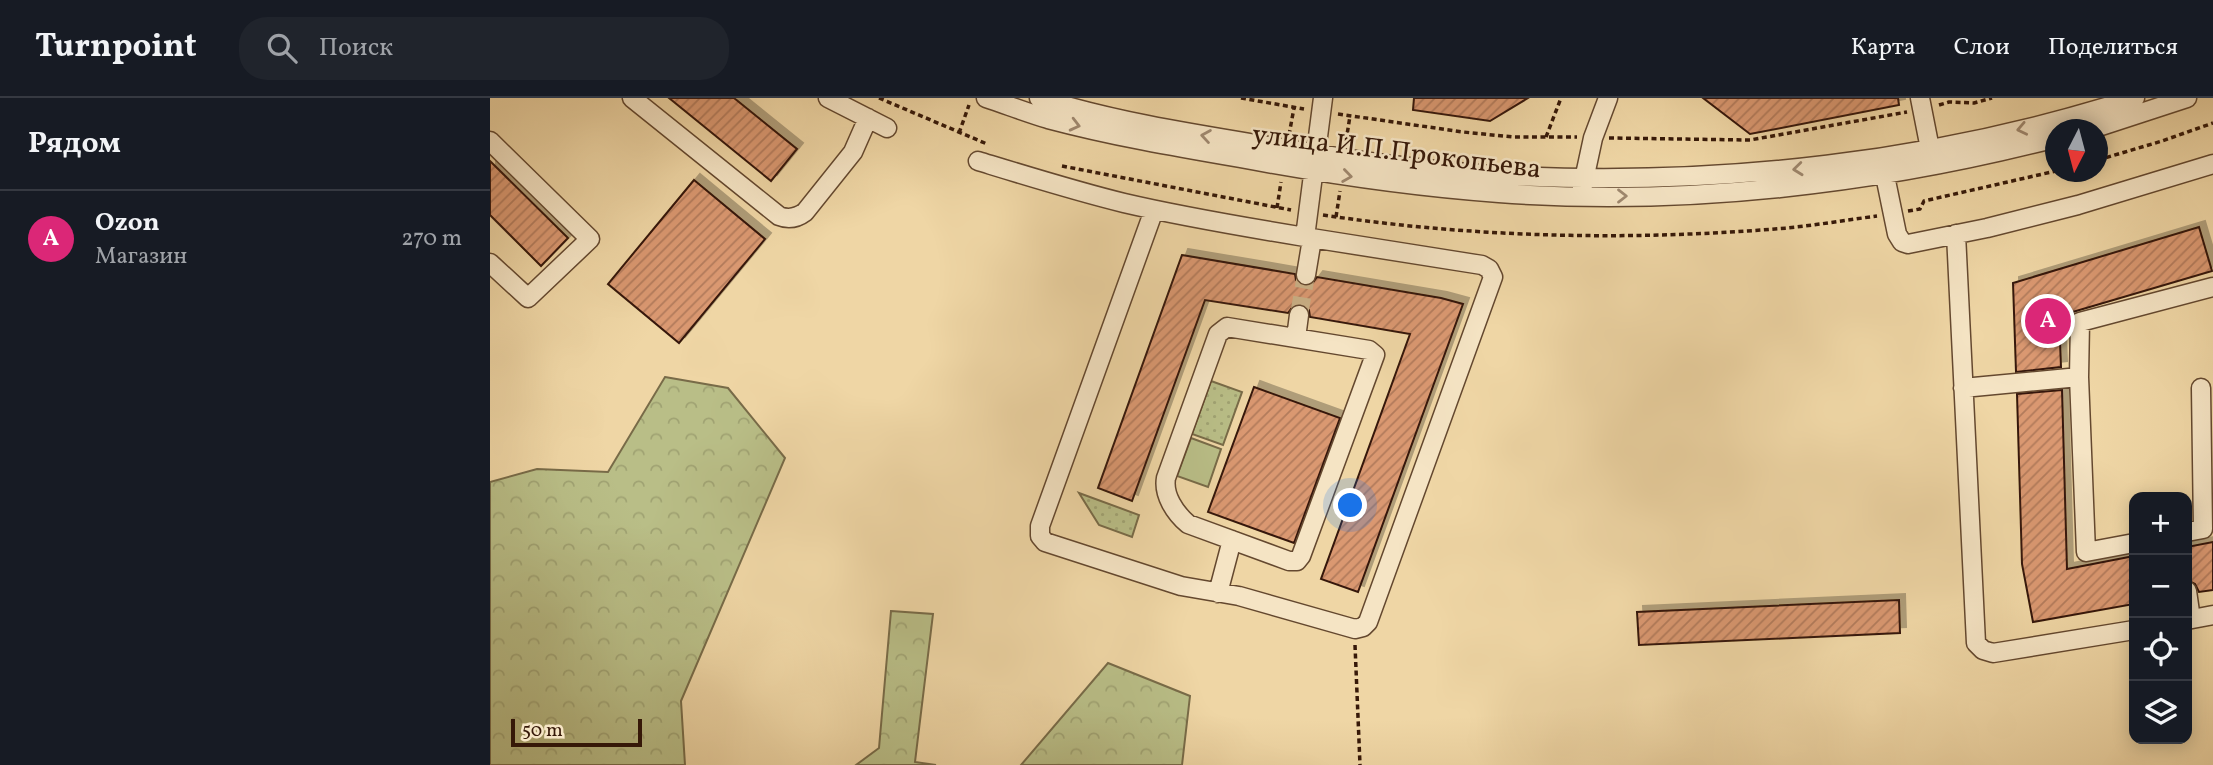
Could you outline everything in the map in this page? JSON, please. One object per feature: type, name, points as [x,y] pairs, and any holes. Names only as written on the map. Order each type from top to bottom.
[{"type":"street","points":[[632,98],[784,218],[805,212],[853,152],[868,118]]},
{"type":"street","points":[[828,98],[887,128]]},
{"type":"street","name":"улица И.П.Прокопьева","points":[[986,98],[1046,118],[1123,137],[1314,163],[1509,176],[1582,188],[1739,173],[1883,167],[1931,157],[2135,98]]},
{"type":"street","name":"улица И.П.Прокопьева","points":[[1039,98],[1118,119],[1314,163]]},
{"type":"street","points":[[1582,188],[1593,138],[1608,98]]},
{"type":"street","points":[[2108,124],[2187,98]]},
{"type":"street","points":[[1921,105],[1931,157]]},
{"type":"street","points":[[1306,275],[1314,163],[1322,107]]},
{"type":"street","points":[[490,141],[590,239],[528,298],[490,263]]},
{"type":"street","name":"улица И.П.Прокопьева","points":[[1931,157],[1987,156],[2045,141]]},
{"type":"street","points":[[978,161],[1058,186],[1154,210],[1308,238],[1482,265],[1489,269],[1493,277],[1368,622],[1363,628],[1355,629],[1247,598],[1181,586],[1045,542],[1039,531],[1154,210]]},
{"type":"street","points":[[1883,167],[1897,234],[1902,242],[1915,243],[2078,205],[2213,164]]},
{"type":"street","points":[[1956,234],[1974,638],[1978,647],[1993,653],[2129,630]]},
{"type":"street","points":[[2129,544],[2086,552],[2079,377],[2080,322],[2213,287]]},
{"type":"street","points":[[1296,338],[1299,315]]},
{"type":"street","points":[[1231,328],[1296,338],[1371,350],[1374,358],[1299,559],[1289,561],[1184,521],[1166,494],[1166,478],[1220,331],[1231,328]]},
{"type":"street","points":[[1963,388],[2079,377]]},
{"type":"street","points":[[2192,531],[2203,529],[2201,388]]},
{"type":"street","points":[[1218,593],[1232,540]]},
{"type":"street","points":[[2192,618],[2213,615]]},
{"type":"path","points":[[879,98],[989,145]]},
{"type":"path","points":[[1241,98],[1294,108],[1322,107],[1350,116],[1463,132],[1584,138]]},
{"type":"path","points":[[1546,137],[1561,98]]},
{"type":"path","points":[[1602,138],[1750,140],[1921,105],[1974,103],[1992,98]]},
{"type":"path","points":[[958,133],[969,105]]},
{"type":"path","points":[[1289,137],[1294,108]]},
{"type":"path","points":[[1345,148],[1350,116]]},
{"type":"path","points":[[2108,157],[2213,123]]},
{"type":"path","points":[[1059,166],[1300,212]]},
{"type":"path","points":[[1897,213],[1920,209],[1924,201],[2045,174]]},
{"type":"path","points":[[1277,208],[1282,176]]},
{"type":"path","points":[[1336,217],[1340,185]]},
{"type":"path","points":[[1316,214],[1389,225],[1556,235],[1670,234],[1787,228],[1881,216]]},
{"type":"path","points":[[1355,629],[1360,765]]},
{"type":"green space","points":[[665,377],[728,388],[785,458],[681,701],[685,765],[490,765],[490,482],[537,469],[608,472]]},
{"type":"green space","points":[[1211,381],[1242,392],[1223,445],[1192,434]]},
{"type":"green space","points":[[1191,438],[1221,449],[1208,487],[1177,476]]},
{"type":"green space","points":[[1079,493],[1139,515],[1132,537],[1099,525]]},
{"type":"green space","points":[[891,611],[933,614],[915,762],[936,765],[856,765],[879,748]]},
{"type":"green space","points":[[1108,663],[1190,696],[1182,765],[1021,765]]},
{"type":"building","points":[[669,98],[734,98],[797,149],[771,181]]},
{"type":"building","points":[[1414,98],[1528,98],[1490,121],[1413,110]]},
{"type":"building","points":[[1703,98],[1898,98],[1899,105],[1750,134]]},
{"type":"building","points":[[490,161],[568,238],[541,266],[490,215]]},
{"type":"building","points":[[694,180],[765,239],[679,343],[608,284]]},
{"type":"building","points":[[2199,227],[2212,271],[2059,316],[2061,367],[2016,372],[2013,283]]},
{"type":"building","points":[[1182,255],[1295,274],[1296,280],[1303,286],[1311,285],[1317,277],[1463,304],[1358,592],[1321,579],[1410,334],[1310,317],[1309,310],[1301,304],[1294,305],[1288,313],[1205,300],[1132,501],[1098,488]]},
{"type":"building","points":[[1254,387],[1340,418],[1294,543],[1208,512]]},
{"type":"building","points":[[2062,390],[2067,569],[2129,557],[2129,605],[2033,622],[2022,564],[2017,394]]},
{"type":"building","points":[[2213,542],[2213,590],[2199,592],[2192,582],[2192,546]]},
{"type":"building","points":[[1899,600],[1900,633],[1639,645],[1637,612]]},
{"type":"tunnel","points":[[1299,315],[1306,275]]},
{"type":"place","name":"Ozon","points":[[2048,321]]}]
